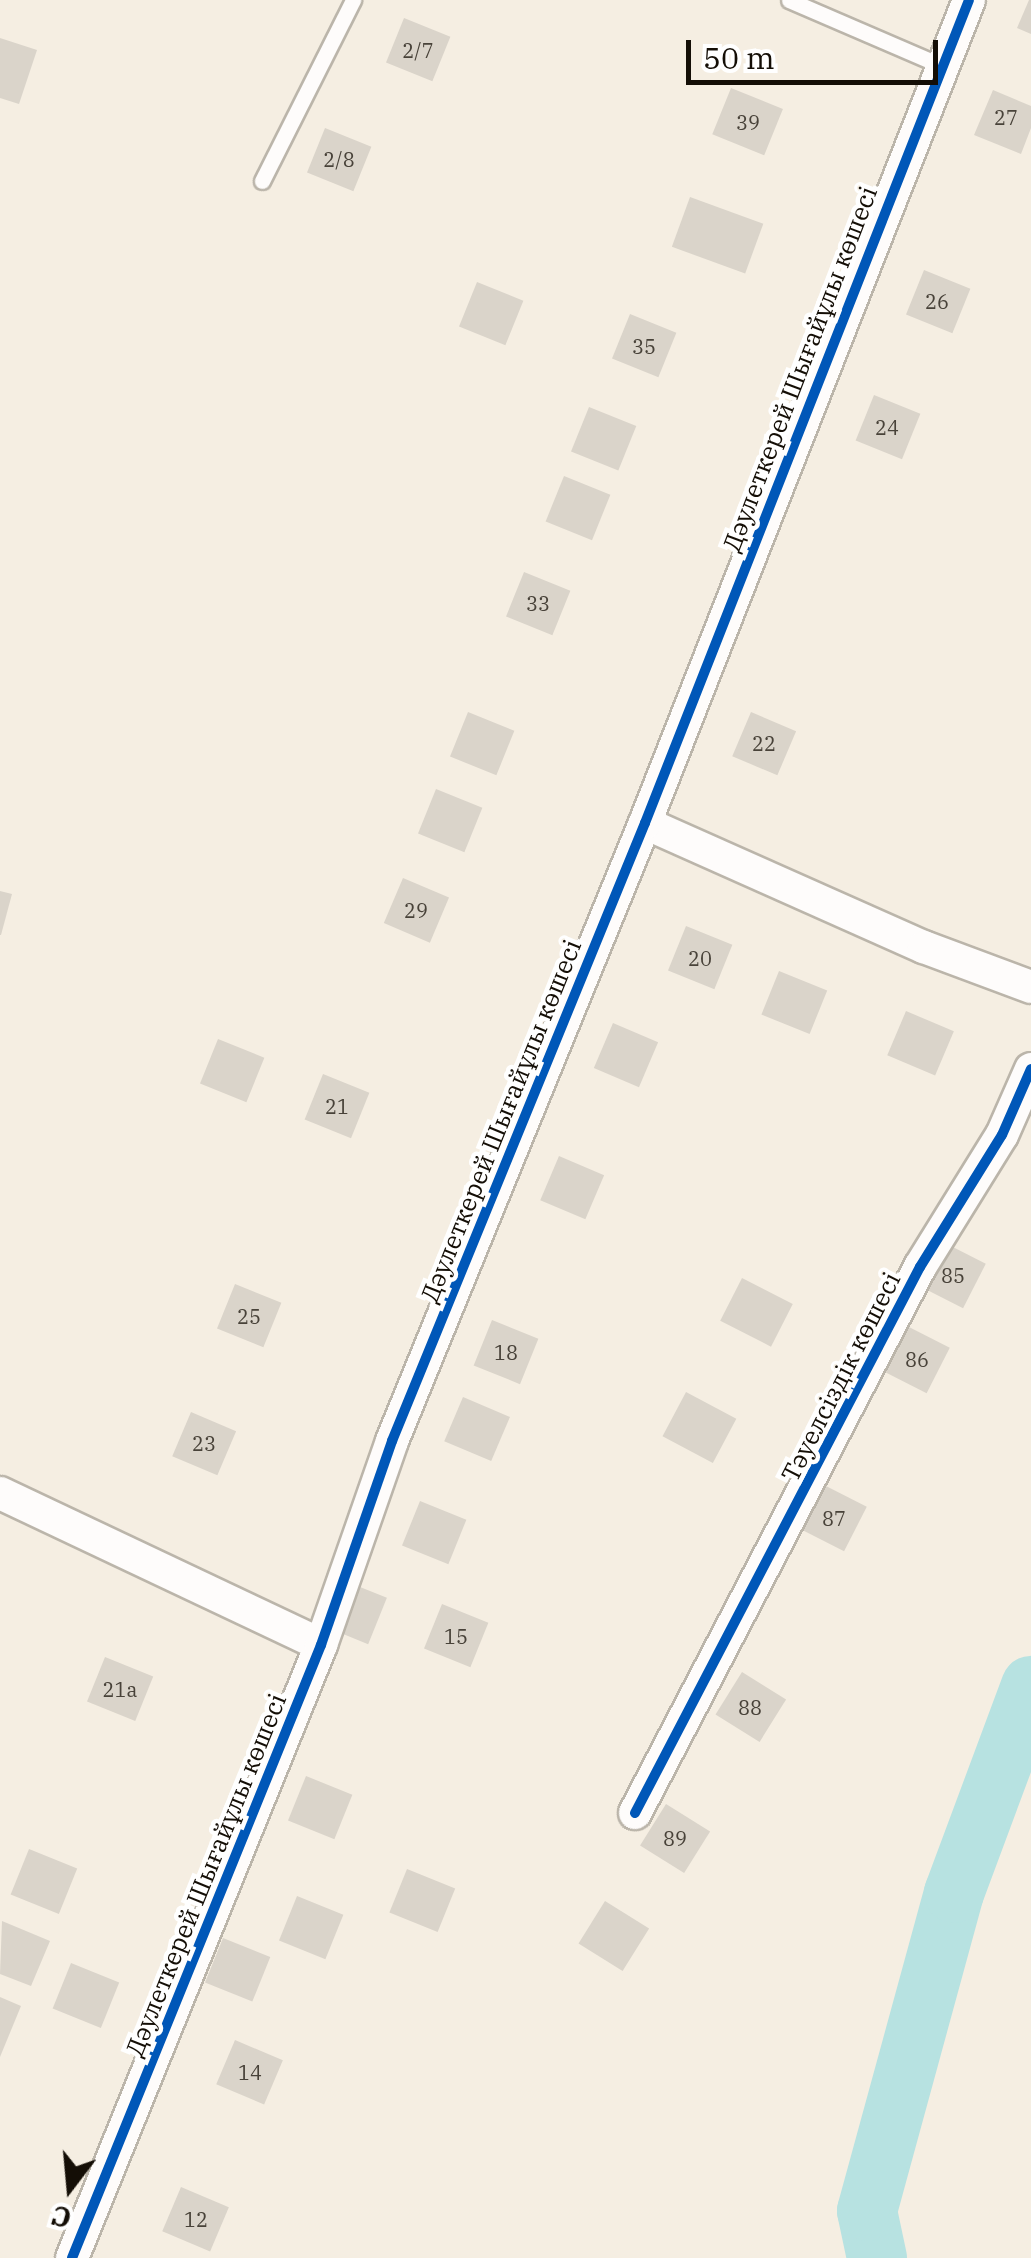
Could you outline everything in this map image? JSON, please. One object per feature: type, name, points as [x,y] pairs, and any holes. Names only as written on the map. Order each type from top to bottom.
[{"type":"street","name":"Дәулеткерей Шығайұлы көшесі","points":[[72,2258],[321,1646],[392,1441],[644,823],[968,0]]},
{"type":"street","points":[[644,823],[924,947],[1031,986]]},
{"type":"street","name":"Тәуелсіздік көшесі","points":[[636,1814],[920,1267],[1002,1135],[1031,1069]]},
{"type":"street","points":[[0,1493],[321,1646]]},
{"type":"lane","points":[[262,180],[353,0]]},
{"type":"lane","points":[[789,0],[940,64]]},
{"type":"building","points":[[1031,0],[1031,34],[1017,28]]},
{"type":"building","points":[[404,18],[450,37],[432,81],[386,63]]},
{"type":"building","points":[[0,38],[37,50],[19,104],[0,98]]},
{"type":"building","points":[[731,88],[783,109],[764,155],[712,134]]},
{"type":"building","points":[[993,90],[1031,106],[1031,128],[1021,154],[974,135]]},
{"type":"building","points":[[325,128],[371,147],[353,191],[307,173]]},
{"type":"building","points":[[690,197],[763,224],[745,273],[672,247]]},
{"type":"building","points":[[924,270],[970,289],[952,333],[906,315]]},
{"type":"building","points":[[477,282],[523,301],[505,345],[459,327]]},
{"type":"building","points":[[630,314],[676,333],[658,377],[612,359]]},
{"type":"building","points":[[874,395],[920,414],[902,459],[856,440]]},
{"type":"building","points":[[589,407],[636,426],[618,471],[571,452]]},
{"type":"building","points":[[564,476],[610,495],[592,540],[546,521]]},
{"type":"building","points":[[524,572],[570,591],[552,635],[506,617]]},
{"type":"building","points":[[468,712],[514,731],[496,775],[450,757]]},
{"type":"building","points":[[751,712],[796,731],[777,775],[732,756]]},
{"type":"building","points":[[436,789],[482,808],[464,852],[418,834]]},
{"type":"building","points":[[403,878],[449,898],[430,943],[384,923]]},
{"type":"building","points":[[0,891],[12,894],[1,935],[0,935]]},
{"type":"building","points":[[686,926],[732,945],[714,989],[668,971]]},
{"type":"building","points":[[779,971],[827,990],[810,1034],[761,1015]]},
{"type":"building","points":[[906,1011],[954,1031],[935,1076],[887,1055]]},
{"type":"building","points":[[613,1023],[658,1042],[639,1087],[594,1068]]},
{"type":"building","points":[[218,1039],[264,1058],[246,1102],[200,1084]]},
{"type":"building","points":[[323,1074],[369,1093],[351,1138],[305,1119]]},
{"type":"building","points":[[559,1156],[604,1175],[585,1219],[540,1200]]},
{"type":"building","points":[[943,1242],[986,1264],[963,1308],[920,1287]]},
{"type":"building","points":[[742,1278],[793,1304],[771,1347],[720,1321]]},
{"type":"building","points":[[235,1284],[281,1303],[263,1347],[217,1329]]},
{"type":"building","points":[[492,1320],[538,1339],[520,1384],[474,1365]]},
{"type":"building","points":[[907,1326],[950,1348],[927,1393],[884,1371]]},
{"type":"building","points":[[686,1392],[736,1419],[713,1463],[663,1436]]},
{"type":"building","points":[[463,1397],[510,1417],[491,1461],[444,1441]]},
{"type":"building","points":[[191,1412],[236,1431],[217,1475],[172,1456]]},
{"type":"building","points":[[824,1485],[867,1507],[844,1551],[801,1530]]},
{"type":"building","points":[[420,1501],[466,1520],[448,1564],[402,1546]]},
{"type":"building","points":[[360,1587],[387,1598],[368,1644],[341,1633]]},
{"type":"building","points":[[442,1604],[488,1623],[470,1667],[424,1649]]},
{"type":"building","points":[[105,1657],[153,1676],[135,1721],[87,1702]]},
{"type":"building","points":[[742,1672],[786,1700],[760,1742],[716,1714]]},
{"type":"building","points":[[306,1776],[352,1795],[334,1839],[288,1821]]},
{"type":"building","points":[[666,1804],[710,1832],[684,1873],[640,1846]]},
{"type":"building","points":[[29,1849],[77,1868],[59,1914],[11,1894]]},
{"type":"building","points":[[407,1869],[455,1888],[438,1932],[389,1913]]},
{"type":"building","points":[[297,1896],[343,1915],[325,1959],[279,1941]]},
{"type":"building","points":[[605,1901],[649,1929],[623,1971],[579,1943]]},
{"type":"building","points":[[2,1921],[50,1941],[31,1986],[0,1974]]},
{"type":"building","points":[[223,1938],[270,1957],[252,2002],[205,1983]]},
{"type":"building","points":[[71,1963],[119,1982],[101,2028],[53,2008]]},
{"type":"building","points":[[0,1997],[21,2006],[0,2057]]},
{"type":"building","points":[[235,2040],[283,2060],[264,2105],[216,2084]]},
{"type":"building","points":[[181,2187],[229,2207],[210,2252],[162,2231]]},
{"type":"waterway","points":[[877,2258],[867,2211],[954,1893],[1031,1686]]},
{"type":"cycle path","points":[[72,2258],[321,1645],[392,1441],[645,823],[969,0]]},
{"type":"cycle path","points":[[635,1813],[920,1267],[1002,1135],[1031,1069]]}]
